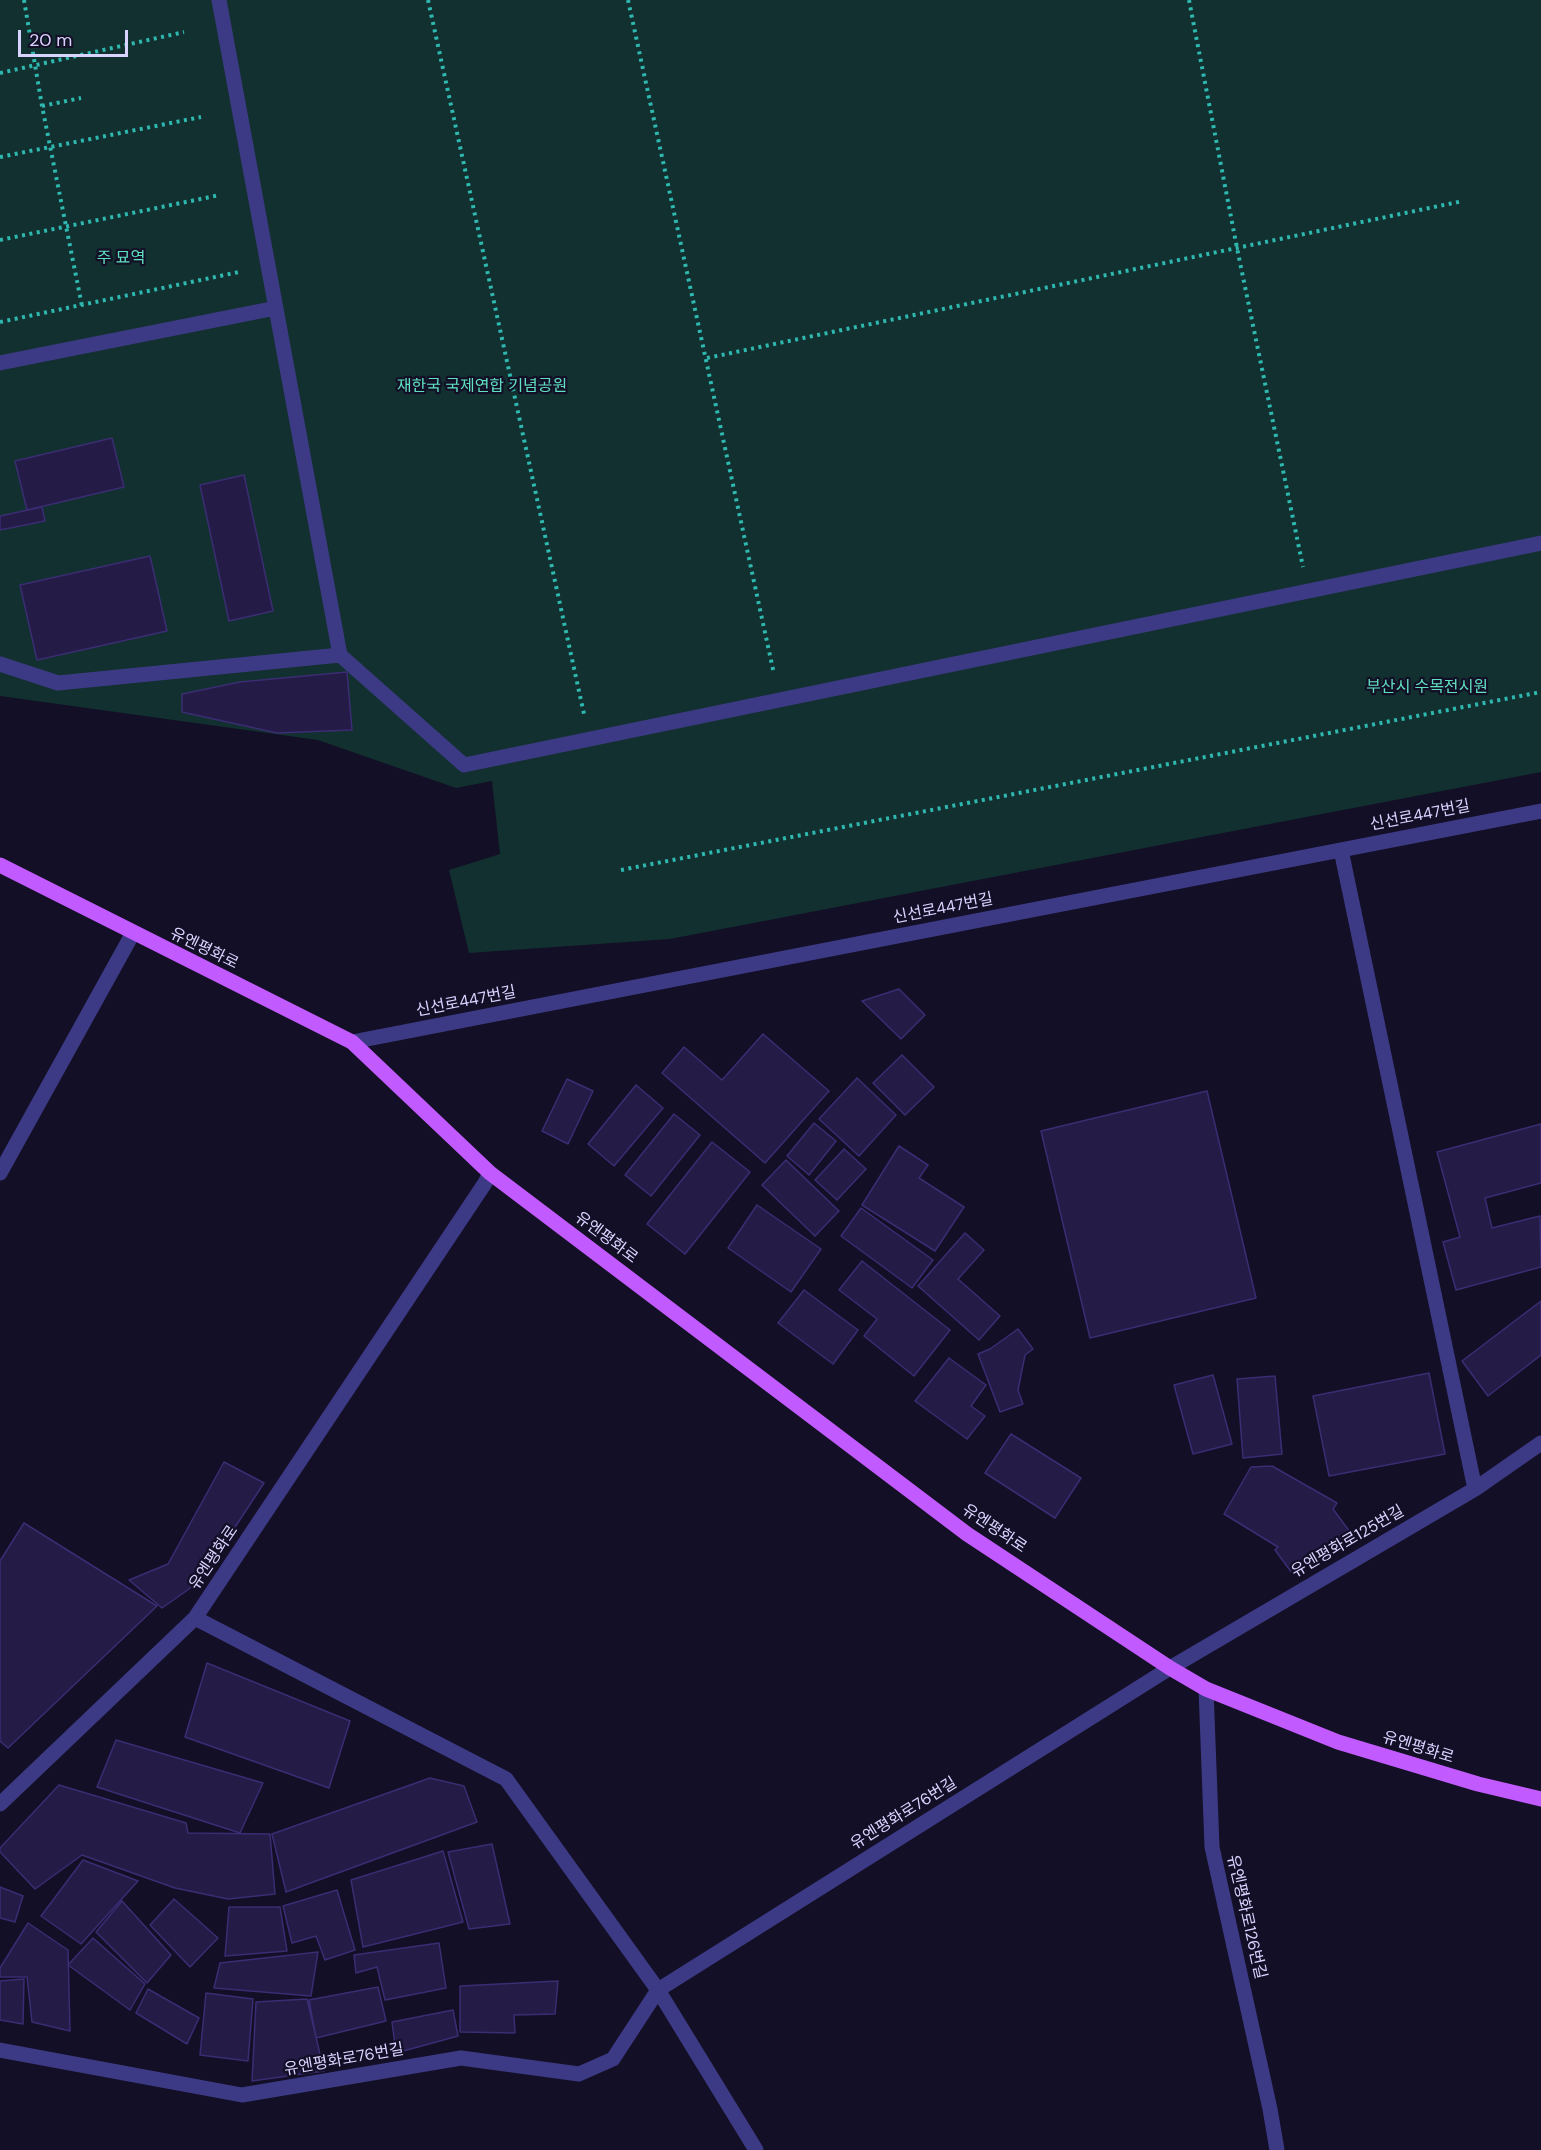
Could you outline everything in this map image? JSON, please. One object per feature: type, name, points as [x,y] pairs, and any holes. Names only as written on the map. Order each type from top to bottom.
[{"type":"main road","name":"유엔평화로","points":[[0,865],[352,1042],[490,1173],[967,1533],[1170,1668],[1206,1689],[1338,1742],[1478,1784],[1541,1799]]},
{"type":"street","points":[[219,0],[340,655],[464,765],[1541,543]]},
{"type":"street","points":[[0,363],[276,308]]},
{"type":"street","points":[[0,664],[58,683],[340,655]]},
{"type":"street","name":"신선로447번길","points":[[352,1042],[1541,811]]},
{"type":"street","points":[[1341,850],[1475,1488]]},
{"type":"street","points":[[0,1173],[132,933]]},
{"type":"street","name":"유엔평화로","points":[[0,1803],[195,1618],[490,1173]]},
{"type":"street","name":"유엔평화로125번길","points":[[1170,1668],[1475,1488],[1541,1443]]},
{"type":"street","points":[[195,1618],[506,1779],[658,1990],[756,2150]]},
{"type":"street","name":"유엔평화로76번길","points":[[0,2050],[242,2095],[461,2058],[579,2074],[613,2059],[658,1990],[1170,1668]]},
{"type":"street","name":"유엔평화로126번길","points":[[1206,1689],[1212,1847],[1268,2097],[1277,2150]]},
{"type":"path","points":[[24,0],[42,106],[68,226],[82,306]]},
{"type":"path","points":[[428,0],[590,738]]},
{"type":"path","points":[[628,0],[779,700]]},
{"type":"path","points":[[1189,0],[1237,248],[1308,591]]},
{"type":"path","points":[[0,73],[184,32]]},
{"type":"path","points":[[42,106],[81,98]]},
{"type":"path","points":[[0,157],[201,117]]},
{"type":"path","points":[[0,240],[220,195]]},
{"type":"path","points":[[706,358],[1463,201]]},
{"type":"path","points":[[0,322],[239,272]]},
{"type":"path","points":[[621,870],[1541,692]]},
{"type":"green space","name":"재한국 국제연합 기념공원","points":[[0,0],[1541,0],[1541,772],[670,939],[469,953],[449,870],[500,854],[492,781],[456,788],[318,740],[0,696]]},
{"type":"building","points":[[112,438],[124,487],[27,510],[15,461]]},
{"type":"building","points":[[244,475],[273,611],[229,621],[200,485]]},
{"type":"building","points":[[42,507],[45,521],[0,530],[0,516]]},
{"type":"building","points":[[150,556],[167,631],[37,660],[20,585]]},
{"type":"building","points":[[347,672],[352,730],[277,733],[182,712],[182,694],[240,682]]},
{"type":"building","points":[[899,989],[925,1015],[901,1039],[862,1001]]},
{"type":"building","points":[[763,1034],[829,1091],[765,1163],[662,1073],[684,1047],[722,1080]]},
{"type":"building","points":[[902,1055],[934,1087],[905,1115],[873,1083]]},
{"type":"building","points":[[857,1078],[896,1115],[859,1156],[819,1119]]},
{"type":"building","points":[[567,1079],[593,1091],[568,1144],[542,1131]]},
{"type":"building","points":[[636,1085],[663,1108],[614,1166],[588,1144]]},
{"type":"building","points":[[1207,1091],[1256,1298],[1090,1338],[1041,1131]]},
{"type":"building","points":[[674,1114],[700,1135],[651,1196],[625,1175]]},
{"type":"building","points":[[814,1123],[836,1141],[809,1175],[787,1156]]},
{"type":"building","points":[[1541,1124],[1541,1183],[1485,1198],[1492,1228],[1540,1216],[1541,1267],[1456,1290],[1443,1242],[1460,1237],[1437,1152]]},
{"type":"building","points":[[712,1142],[750,1172],[685,1254],[647,1224]]},
{"type":"building","points":[[899,1146],[928,1165],[919,1178],[964,1207],[935,1251],[862,1205]]},
{"type":"building","points":[[844,1149],[866,1169],[837,1200],[815,1180]]},
{"type":"building","points":[[786,1160],[839,1211],[815,1236],[762,1185]]},
{"type":"building","points":[[757,1205],[821,1249],[791,1292],[728,1248]]},
{"type":"building","points":[[861,1208],[933,1260],[912,1288],[841,1236]]},
{"type":"building","points":[[965,1233],[984,1250],[958,1279],[1000,1316],[979,1340],[918,1286]]},
{"type":"building","points":[[862,1261],[950,1330],[914,1376],[864,1336],[877,1319],[839,1290]]},
{"type":"building","points":[[804,1290],[858,1330],[833,1364],[778,1323]]},
{"type":"building","points":[[1541,1301],[1541,1355],[1488,1396],[1462,1361]]},
{"type":"building","points":[[1018,1329],[1033,1349],[1025,1355],[1018,1390],[1023,1404],[1000,1412],[978,1354],[990,1349]]},
{"type":"building","points":[[949,1358],[986,1385],[971,1406],[985,1416],[967,1439],[915,1401]]},
{"type":"building","points":[[1429,1373],[1445,1454],[1329,1476],[1313,1396]]},
{"type":"building","points":[[1213,1375],[1232,1444],[1193,1454],[1174,1385]]},
{"type":"building","points":[[1275,1376],[1282,1454],[1243,1458],[1237,1379]]},
{"type":"building","points":[[1011,1434],[1081,1478],[1055,1518],[985,1473]]},
{"type":"building","points":[[224,1462],[264,1483],[199,1582],[162,1608],[129,1580],[168,1564]]},
{"type":"building","points":[[1272,1466],[1337,1503],[1333,1509],[1350,1532],[1292,1573],[1275,1550],[1278,1547],[1224,1514],[1251,1467]]},
{"type":"building","points":[[24,1523],[157,1606],[8,1748],[0,1741],[0,1561]]},
{"type":"building","points":[[207,1663],[350,1721],[329,1788],[185,1737]]},
{"type":"building","points":[[116,1740],[263,1783],[240,1833],[97,1787]]},
{"type":"building","points":[[430,1778],[464,1786],[477,1822],[286,1892],[272,1834]]},
{"type":"building","points":[[59,1785],[186,1823],[188,1833],[270,1834],[275,1894],[228,1899],[175,1888],[82,1855],[35,1889],[0,1852],[0,1848]]},
{"type":"building","points":[[492,1844],[510,1924],[469,1929],[448,1852]]},
{"type":"building","points":[[443,1851],[463,1922],[363,1947],[351,1880]]},
{"type":"building","points":[[83,1860],[138,1881],[81,1944],[41,1916]]},
{"type":"building","points":[[0,1887],[23,1896],[15,1922],[0,1918]]},
{"type":"building","points":[[337,1890],[355,1950],[325,1960],[316,1936],[292,1943],[283,1906]]},
{"type":"building","points":[[174,1899],[218,1938],[190,1967],[150,1925]]},
{"type":"building","points":[[122,1901],[171,1955],[147,1983],[96,1932]]},
{"type":"building","points":[[229,1907],[280,1907],[287,1951],[225,1956]]},
{"type":"building","points":[[28,1923],[68,1950],[70,2031],[32,2022],[27,1977],[0,1977],[0,1968]]},
{"type":"building","points":[[93,1938],[145,1984],[130,2010],[68,1965]]},
{"type":"building","points":[[439,1943],[446,1988],[385,2000],[377,1967],[356,1973],[354,1955]]},
{"type":"building","points":[[318,1952],[311,1996],[214,1988],[220,1963]]},
{"type":"building","points":[[24,1979],[23,2024],[0,2020],[0,1981]]},
{"type":"building","points":[[558,1981],[555,2014],[514,2015],[515,2033],[460,2032],[460,1986]]},
{"type":"building","points":[[378,1987],[386,2021],[316,2038],[309,2000]]},
{"type":"building","points":[[148,1989],[199,2018],[187,2044],[136,2013]]},
{"type":"building","points":[[206,1993],[253,1999],[248,2061],[200,2055]]},
{"type":"building","points":[[307,1999],[324,2071],[252,2081],[256,2002]]},
{"type":"building","points":[[453,2010],[458,2036],[396,2053],[392,2022]]},
{"type":"park label","name":"주 묘역","points":[[121,259]]},
{"type":"park label","name":"부산시 수목전시원","points":[[1427,688]]}]
